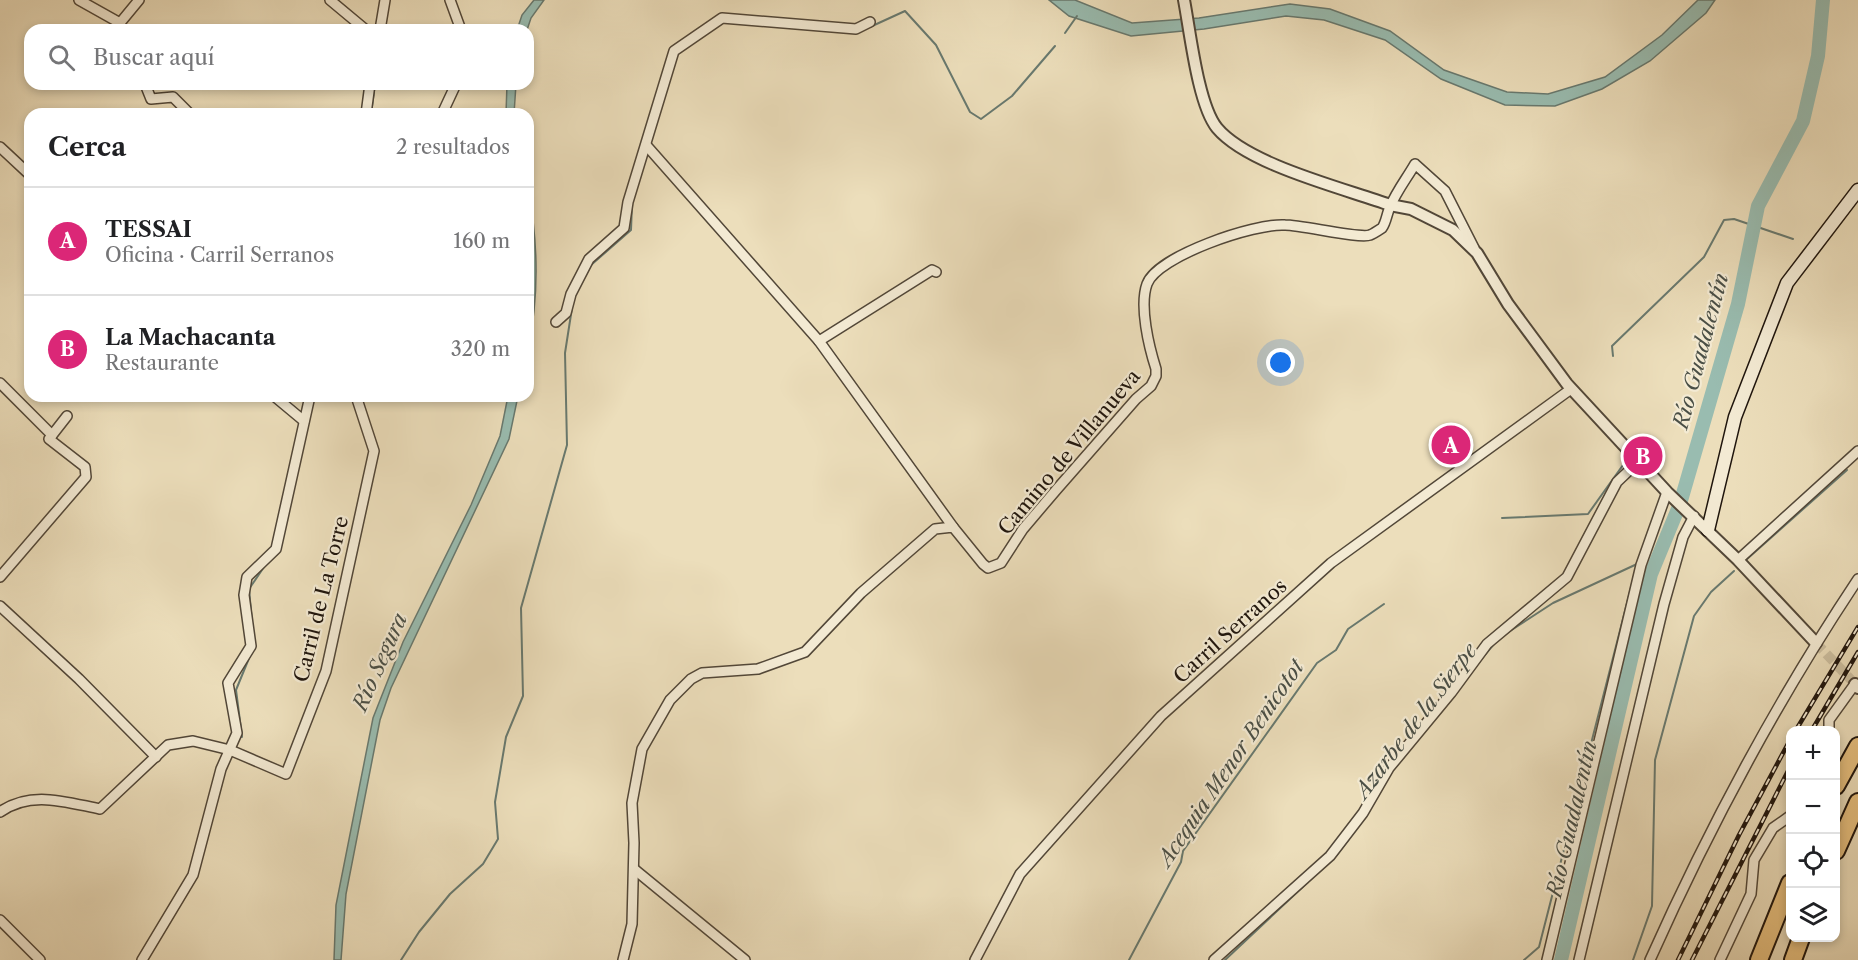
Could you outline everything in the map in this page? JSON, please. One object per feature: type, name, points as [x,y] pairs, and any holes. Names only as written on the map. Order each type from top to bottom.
[{"type":"highway","points":[[1839,780],[1858,746]]},
{"type":"highway","points":[[1840,842],[1858,802]]},
{"type":"highway","points":[[1760,960],[1789,888]]},
{"type":"highway","points":[[1793,960],[1800,942]]},
{"type":"main road","points":[[1708,530],[1735,417],[1787,283],[1858,190]]},
{"type":"street","points":[[79,0],[116,24]]},
{"type":"street","points":[[123,24],[139,0]]},
{"type":"street","points":[[330,0],[359,24]]},
{"type":"street","points":[[381,24],[385,0]]},
{"type":"street","points":[[450,0],[459,24]]},
{"type":"street","points":[[1185,0],[1206,102],[1216,127],[1244,152],[1390,205],[1411,209],[1453,230],[1476,252]]},
{"type":"street","points":[[556,322],[566,313],[571,294],[589,259],[624,228],[628,202],[674,51],[722,18],[856,29],[870,22]]},
{"type":"street","points":[[147,90],[151,99],[173,97],[184,108]]},
{"type":"street","points":[[367,108],[369,90]]},
{"type":"street","points":[[445,108],[453,90]]},
{"type":"street","points":[[623,960],[632,924],[634,869],[632,802],[642,748],[670,700],[690,679],[702,673],[758,669],[805,652],[861,593],[935,529],[953,526],[819,341],[646,145]]},
{"type":"street","points":[[0,147],[24,169]]},
{"type":"street","points":[[1390,205],[1415,164],[1445,191],[1476,252],[1508,304],[1571,389],[1667,492],[1738,560],[1816,643]]},
{"type":"street","name":"Camino de Villanueva","points":[[953,526],[983,564],[995,567],[1057,489],[1136,399],[1151,386],[1156,376],[1156,369],[1145,327],[1146,287],[1152,273],[1214,240],[1262,225],[1306,227],[1346,232],[1359,237],[1371,235],[1383,227],[1390,205]]},
{"type":"street","points":[[819,341],[932,270],[936,272]]},
{"type":"street","points":[[0,382],[52,435]]},
{"type":"street","name":"Carril Serranos","points":[[975,960],[1020,874],[1161,716],[1331,563],[1571,389]]},
{"type":"street","points":[[281,402],[304,421]]},
{"type":"street","points":[[142,960],[193,875],[221,769],[237,733],[228,683],[251,646],[244,595],[247,577],[276,549],[309,402]]},
{"type":"street","name":"Carril de La Torre","points":[[2,807],[40,797],[100,809],[168,745],[193,741],[230,750],[286,774],[326,671],[374,451],[358,402]]},
{"type":"street","points":[[0,577],[86,477],[85,467],[49,439],[67,416]]},
{"type":"street","points":[[1738,560],[1858,451]]},
{"type":"street","points":[[1214,960],[1330,856],[1364,813],[1389,768],[1451,693],[1486,644],[1567,577],[1617,482],[1639,461]]},
{"type":"street","points":[[1546,960],[1641,566],[1667,492]]},
{"type":"street","points":[[1579,960],[1664,604],[1683,537],[1694,516]]},
{"type":"street","points":[[1650,960],[1750,758],[1816,643],[1858,579]]},
{"type":"street","points":[[0,606],[79,678],[156,757]]},
{"type":"street","points":[[1829,726],[1829,720],[1856,686]]},
{"type":"street","points":[[1720,960],[1751,894],[1754,860],[1773,828],[1786,819]]},
{"type":"street","points":[[634,869],[745,960]]},
{"type":"street","points":[[0,920],[40,960]]},
{"type":"water","points":[[534,0],[544,0],[529,24],[519,24],[522,15]]},
{"type":"water","points":[[1049,0],[1075,0],[1132,23],[1199,18],[1290,4],[1330,9],[1390,31],[1444,70],[1507,92],[1548,94],[1605,77],[1662,35],[1698,0],[1715,0],[1706,13],[1650,61],[1602,89],[1555,106],[1505,105],[1441,79],[1385,40],[1324,20],[1286,16],[1204,29],[1131,36],[1069,16]]},
{"type":"water","points":[[507,90],[516,90],[514,108],[506,108]]},
{"type":"water","points":[[534,229],[536,269],[534,309]]},
{"type":"water","points":[[507,402],[517,402],[509,439],[391,688],[380,720],[346,894],[341,960],[334,960],[336,905],[373,718],[403,642],[471,505],[500,436]]},
{"type":"waterway","name":"Río Guadalentín","points":[[1561,960],[1651,574],[1680,504],[1738,304],[1758,206],[1803,121],[1818,56],[1823,0]]},
{"type":"waterway","points":[[870,27],[905,11],[936,45],[970,112],[981,119],[1012,96],[1055,46]]},
{"type":"waterway","points":[[1065,33],[1077,16]]},
{"type":"waterway","points":[[372,108],[374,90]]},
{"type":"waterway","points":[[591,265],[631,230],[632,205]]},
{"type":"waterway","name":"Acequia Menor Benicotot","points":[[1613,356],[1612,346],[1704,257],[1724,220],[1734,219],[1793,239]]},
{"type":"waterway","points":[[401,960],[419,932],[450,894],[483,864],[498,839],[495,802],[506,737],[523,696],[521,608],[567,445],[565,353],[572,308]]},
{"type":"waterway","name":"Acequia Menor Benicotot","points":[[1502,518],[1588,514],[1623,465]]},
{"type":"waterway","points":[[1747,559],[1847,470]]},
{"type":"waterway","points":[[252,622],[249,589],[266,564]]},
{"type":"waterway","name":"Azarbe de la Sierpe","points":[[1507,633],[1553,603],[1637,564]]},
{"type":"waterway","points":[[1524,960],[1539,947],[1636,568]]},
{"type":"waterway","points":[[1633,960],[1652,906],[1655,760],[1694,616],[1711,592],[1734,571]]},
{"type":"waterway","name":"Acequia Menor Benicotot","points":[[1129,960],[1181,862],[1183,851],[1317,663],[1336,650],[1348,629],[1384,604]]},
{"type":"waterway","name":"Azarbe de la Sierpe","points":[[1478,663],[1494,644]]},
{"type":"waterway","points":[[242,737],[236,690],[254,646]]},
{"type":"waterway","points":[[197,874],[222,783]]},
{"type":"waterway","name":"Azarbe de la Sierpe","points":[[1336,856],[1349,839]]},
{"type":"waterway","name":"Azarbe de la Sierpe","points":[[1225,960],[1308,882]]},
{"type":"tunnel","points":[[1816,643],[1855,684]]},
{"type":"railway","points":[[1798,726],[1858,627]]},
{"type":"railway","points":[[1814,726],[1858,652]]},
{"type":"railway","points":[[1678,960],[1739,835],[1786,747]]},
{"type":"railway","points":[[1692,960],[1786,775]]},
{"type":"place","name":"TESSAI","points":[[1451,445]]},
{"type":"place","name":"La Machacanta","points":[[1643,456]]},
{"type":"water label","name":"Río Segura","points":[[380,662]]}]
